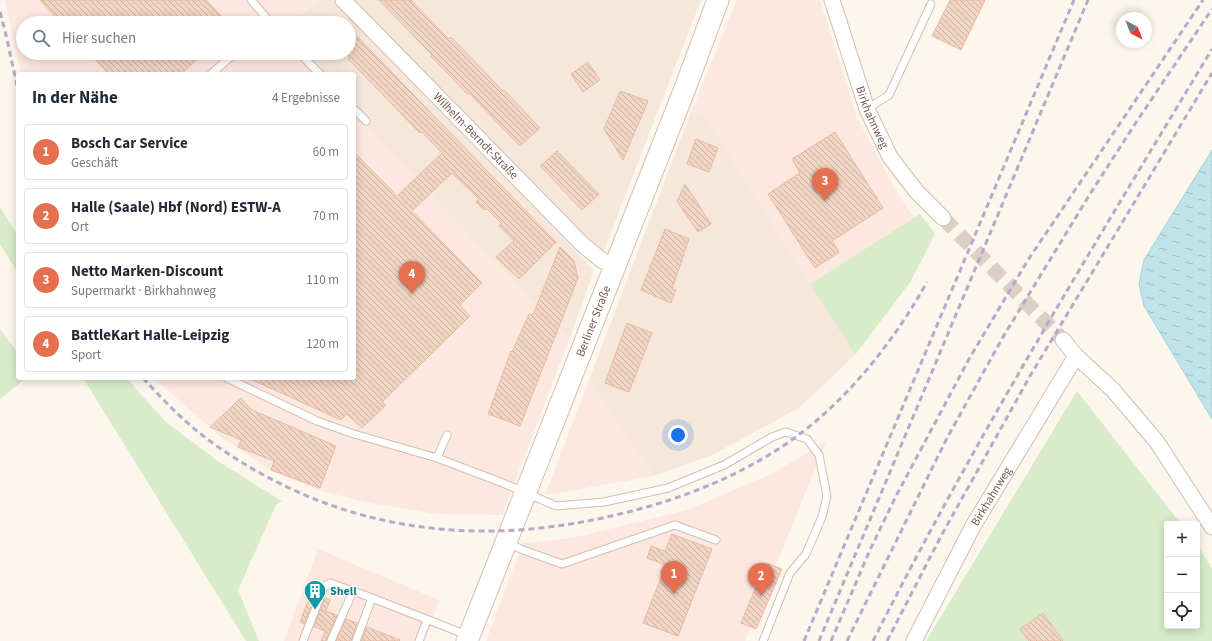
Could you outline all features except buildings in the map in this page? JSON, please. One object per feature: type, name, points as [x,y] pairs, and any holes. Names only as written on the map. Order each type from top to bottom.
[{"type":"street","name":"Wilhelm-Berndt-Straße","points":[[343,0],[584,246],[603,261],[614,265]]},
{"type":"street","name":"Berliner Straße","points":[[468,638],[614,265],[684,91],[718,0]]},
{"type":"street","name":"Birkhahnweg","points":[[832,0],[867,109],[890,157],[916,191],[943,218]]},
{"type":"street","points":[[1063,340],[1076,356],[1113,390],[1157,442],[1212,528]]},
{"type":"street","name":"Birkhahnweg","points":[[914,641],[973,526],[1076,356]]},
{"type":"lane","points":[[250,0],[264,16]]},
{"type":"lane","points":[[867,109],[889,96],[931,4]]},
{"type":"lane","points":[[213,72],[227,60]]},
{"type":"lane","points":[[306,60],[318,72]]},
{"type":"lane","points":[[356,111],[366,121]]},
{"type":"lane","points":[[231,380],[317,421],[354,434],[437,458],[556,506],[604,502],[668,488],[724,464],[772,437],[786,432],[807,439],[819,455],[827,496],[822,517],[806,554],[790,572],[763,641]]},
{"type":"lane","points":[[437,458],[447,435]]},
{"type":"lane","points":[[506,542],[523,550],[562,564],[675,524],[716,540]]},
{"type":"lane","points":[[303,641],[324,587],[330,583],[372,598],[468,638]]},
{"type":"lane","points":[[331,641],[353,591]]},
{"type":"lane","points":[[356,641],[372,598]]},
{"type":"lane","points":[[419,641],[427,620]]},
{"type":"shaded area","points":[[5,0],[317,0],[300,16],[16,16],[16,51]]},
{"type":"shaded area","points":[[318,0],[346,0],[594,271],[569,340],[356,116],[356,72],[314,72],[303,60],[356,60],[356,16],[300,16]]},
{"type":"shaded area","points":[[354,0],[701,0],[603,253],[589,244]]},
{"type":"shaded area","points":[[737,0],[820,0],[857,118],[895,189],[914,218],[810,284],[705,116],[691,112]]},
{"type":"shaded area","points":[[18,60],[304,60],[315,72],[21,72]]},
{"type":"shaded area","points":[[691,112],[705,116],[855,355],[799,408],[712,455],[654,476],[589,380]]},
{"type":"shaded area","points":[[356,115],[569,340],[502,515],[437,514],[364,502],[318,490],[270,470],[221,437],[157,380],[356,380]]},
{"type":"shaded area","points":[[589,380],[654,476],[545,495]]},
{"type":"shaded area","points":[[826,442],[745,641],[486,641],[523,543],[572,538],[687,510],[771,474]]},
{"type":"shaded area","points":[[318,549],[439,600],[425,641],[284,641]]},
{"type":"green space","points":[[0,207],[16,233],[16,270],[0,244]]},
{"type":"green space","points":[[920,214],[935,234],[911,281],[855,355],[810,284]]},
{"type":"green space","points":[[0,329],[16,350],[16,380],[24,380],[0,399]]},
{"type":"green space","points":[[84,380],[129,380],[166,422],[219,462],[282,501],[276,505],[238,590],[259,641],[246,641]]},
{"type":"green space","points":[[1077,391],[1179,521],[1164,521],[1164,629],[1200,629],[1200,550],[1212,568],[1212,641],[926,641]]},
{"type":"water","points":[[1212,150],[1212,419],[1144,306],[1139,284],[1144,260]]},
{"type":"tunnel","points":[[943,218],[1063,340]]},
{"type":"railway","points":[[804,641],[1074,0]]},
{"type":"railway","points":[[819,641],[1088,0]]},
{"type":"railway","points":[[831,641],[870,550],[895,498],[969,359],[1028,260],[1203,0]]},
{"type":"railway","points":[[847,641],[946,440],[1003,337],[1090,194],[1212,9]]},
{"type":"railway","points":[[0,12],[16,81]]},
{"type":"railway","points":[[873,641],[912,565],[994,416],[1080,268],[1212,49]]},
{"type":"railway","points":[[887,641],[940,538],[1030,376],[1212,73]]},
{"type":"railway","points":[[145,380],[177,413],[214,444],[260,473],[307,496],[355,513],[404,524],[454,530],[506,531],[558,526],[611,516],[658,504],[681,496],[726,478],[789,442],[830,408],[867,370],[884,349],[914,305],[927,282]]},
{"type":"place","name":"Netto Marken-Discount","points":[[825,201]]},
{"type":"place","name":"BattleKart Halle-Leipzig","points":[[412,294]]},
{"type":"place","name":"Bosch Car Service","points":[[674,594]]},
{"type":"place","name":"Halle (Saale) Hbf (Nord) ESTW-A","points":[[761,596]]},
{"type":"place","name":"Shell","points":[[315,610]]}]
